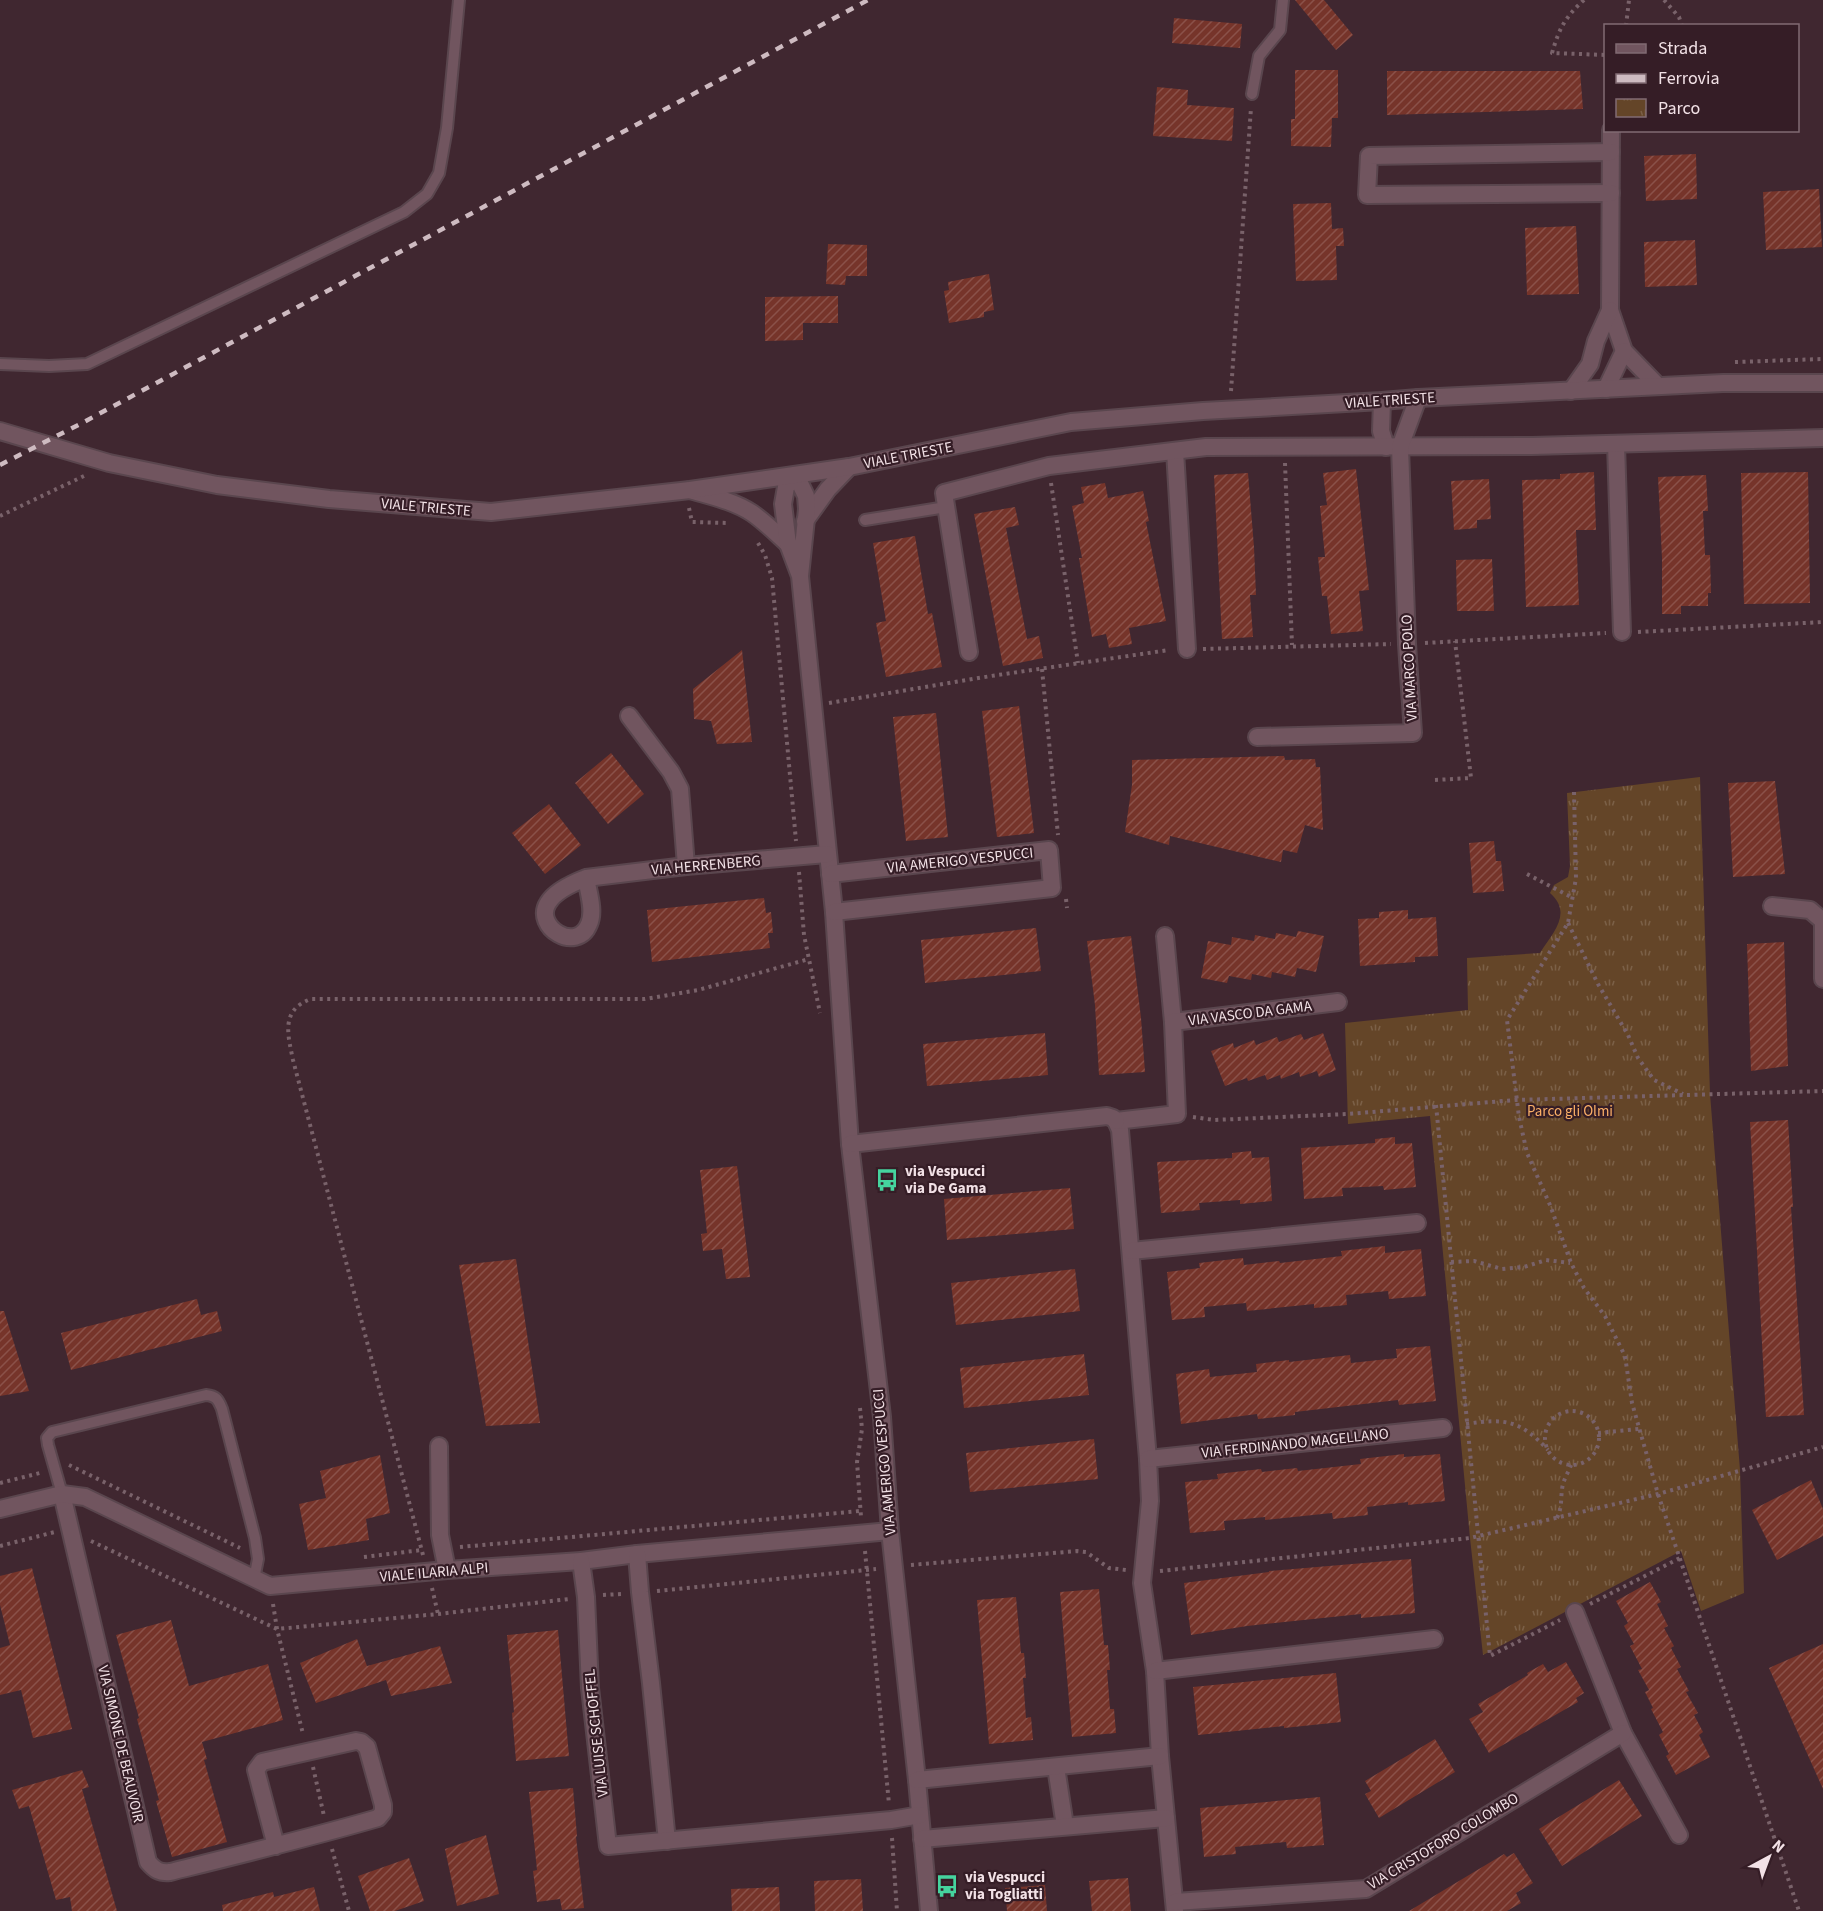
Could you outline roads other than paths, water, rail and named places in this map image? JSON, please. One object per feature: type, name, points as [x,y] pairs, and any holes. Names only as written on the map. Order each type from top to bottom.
[{"type":"street","points":[[1611,132],[1610,310],[1624,351],[1658,386]]},
{"type":"street","points":[[1611,152],[1369,156],[1367,195],[1611,193]]},
{"type":"street","points":[[1571,391],[1590,364],[1596,341],[1610,310]]},
{"type":"street","points":[[1606,389],[1624,351]]},
{"type":"street","points":[[1590,364],[1606,389]]},
{"type":"street","name":"VIALE TRIESTE","points":[[0,431],[110,463],[218,485],[329,499],[491,512],[687,490],[849,467],[1071,422],[1418,398],[1723,383],[1823,383]]},
{"type":"street","name":"VIA MARCO POLO","points":[[1257,737],[1413,733],[1393,447],[1418,398]]},
{"type":"street","name":"VIA MARCO POLO","points":[[1382,401],[1381,431],[1393,447]]},
{"type":"street","points":[[969,652],[944,493],[1048,466],[1206,447],[1532,446],[1823,438]]},
{"type":"street","points":[[1616,444],[1622,632]]},
{"type":"street","points":[[1175,451],[1187,649]]},
{"type":"street","points":[[804,522],[828,489],[849,467]]},
{"type":"street","name":"VIA AMERIGO VESPUCCI","points":[[800,576],[788,544],[783,504],[786,487],[796,475],[806,496],[807,509],[800,576],[834,912],[850,1144],[882,1417],[890,1531],[929,1911]]},
{"type":"street","name":"VIA AMERIGO VESPUCCI","points":[[687,490],[726,501],[750,511],[788,544]]},
{"type":"street","points":[[629,716],[671,772],[680,789],[686,866]]},
{"type":"street","name":"VIA AMERIGO VESPUCCI","points":[[830,874],[1049,850],[1052,888],[834,912]]},
{"type":"street","name":"VIA HERRENBERG","points":[[586,878],[686,866],[827,854]]},
{"type":"street","points":[[1772,906],[1810,910],[1823,921],[1823,979]]},
{"type":"street","points":[[1165,936],[1173,1022]]},
{"type":"street","name":"VIA VASCO DA GAMA","points":[[1116,1121],[1178,1114],[1173,1022],[1338,1002]]},
{"type":"street","points":[[850,1144],[1107,1116],[1116,1121],[1120,1130],[1148,1459],[1150,1502],[1142,1583],[1155,1671],[1160,1756],[1175,1906]]},
{"type":"street","points":[[1131,1251],[1417,1223]]},
{"type":"street","name":"VIA FERDINANDO MAGELLANO","points":[[1148,1459],[1443,1428]]},
{"type":"street","points":[[439,1446],[440,1535],[447,1570]]},
{"type":"street","name":"VIALE ILARIA ALPI","points":[[0,1509],[62,1494],[85,1497],[270,1586],[581,1561],[890,1531]]},
{"type":"street","name":"VIA SIMONE DE BEAUVOIR","points":[[62,1494],[148,1862],[153,1868],[160,1873],[170,1872],[276,1846],[378,1818],[383,1812],[383,1805],[367,1747],[356,1741],[261,1762],[256,1770],[276,1846]]},
{"type":"street","points":[[637,1554],[639,1592],[667,1840]]},
{"type":"street","name":"VIA LUISE SCHOFFEL","points":[[581,1561],[586,1597],[590,1688],[608,1846],[891,1820],[920,1815]]},
{"type":"street","points":[[1575,1612],[1623,1733],[1679,1835]]},
{"type":"street","points":[[1155,1671],[1434,1639]]},
{"type":"street","name":"VIA CRISTOFORO COLOMBO","points":[[1175,1906],[1366,1889],[1623,1733]]},
{"type":"street","points":[[917,1780],[1160,1756]]},
{"type":"street","points":[[1056,1767],[1065,1826]]},
{"type":"street","points":[[922,1839],[1166,1818]]},
{"type":"lane","points":[[0,364],[49,366],[87,364],[404,212],[427,194],[439,173],[447,128],[459,0]]},
{"type":"lane","points":[[1252,94],[1259,56],[1280,30],[1283,0]]},
{"type":"lane","points":[[865,520],[946,507]]},
{"type":"lane","points":[[62,1494],[47,1438],[57,1430],[206,1395],[214,1396],[219,1400],[222,1409],[256,1546],[258,1558],[254,1580]]},
{"type":"railway","points":[[0,465],[868,0]]},
{"type":"place","name":"via Vespucci via De Gama","points":[[887,1180]]},
{"type":"place","name":"via Vespucci via Togliatti","points":[[947,1886]]},
{"type":"park label","name":"Parco gli Olmi","points":[[1570,1111]]}]
